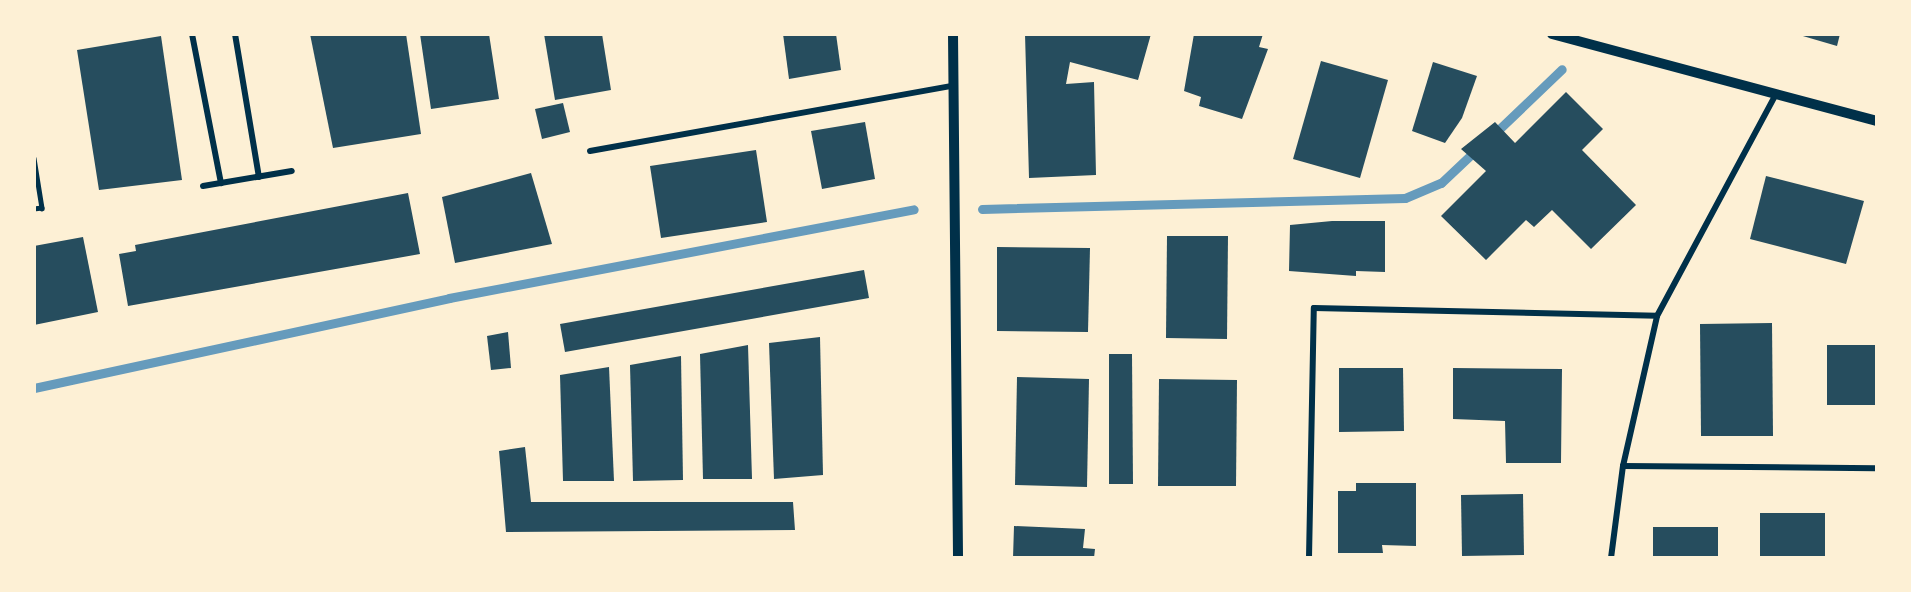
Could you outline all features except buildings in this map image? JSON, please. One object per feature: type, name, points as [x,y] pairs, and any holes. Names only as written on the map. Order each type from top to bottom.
[{"type":"street","points":[[192,34],[221,183]]},
{"type":"street","points":[[235,34],[259,177]]},
{"type":"street","points":[[952,34],[958,558]]},
{"type":"street","points":[[1552,34],[1876,121]]},
{"type":"street","points":[[590,151],[953,86]]},
{"type":"street","points":[[1611,558],[1623,466],[1657,316],[1776,94]]},
{"type":"street","points":[[202,186],[292,171]]},
{"type":"street","points":[[1309,558],[1314,308],[1657,316]]},
{"type":"street","points":[[1623,466],[1876,468]]},
{"type":"lane","points":[[34,158],[42,208],[34,209]]},
{"type":"waterway","points":[[1493,135],[1562,69]]},
{"type":"waterway","points":[[982,209],[1405,198],[1441,183],[1478,148]]},
{"type":"waterway","points":[[34,388],[449,298],[914,209]]}]
